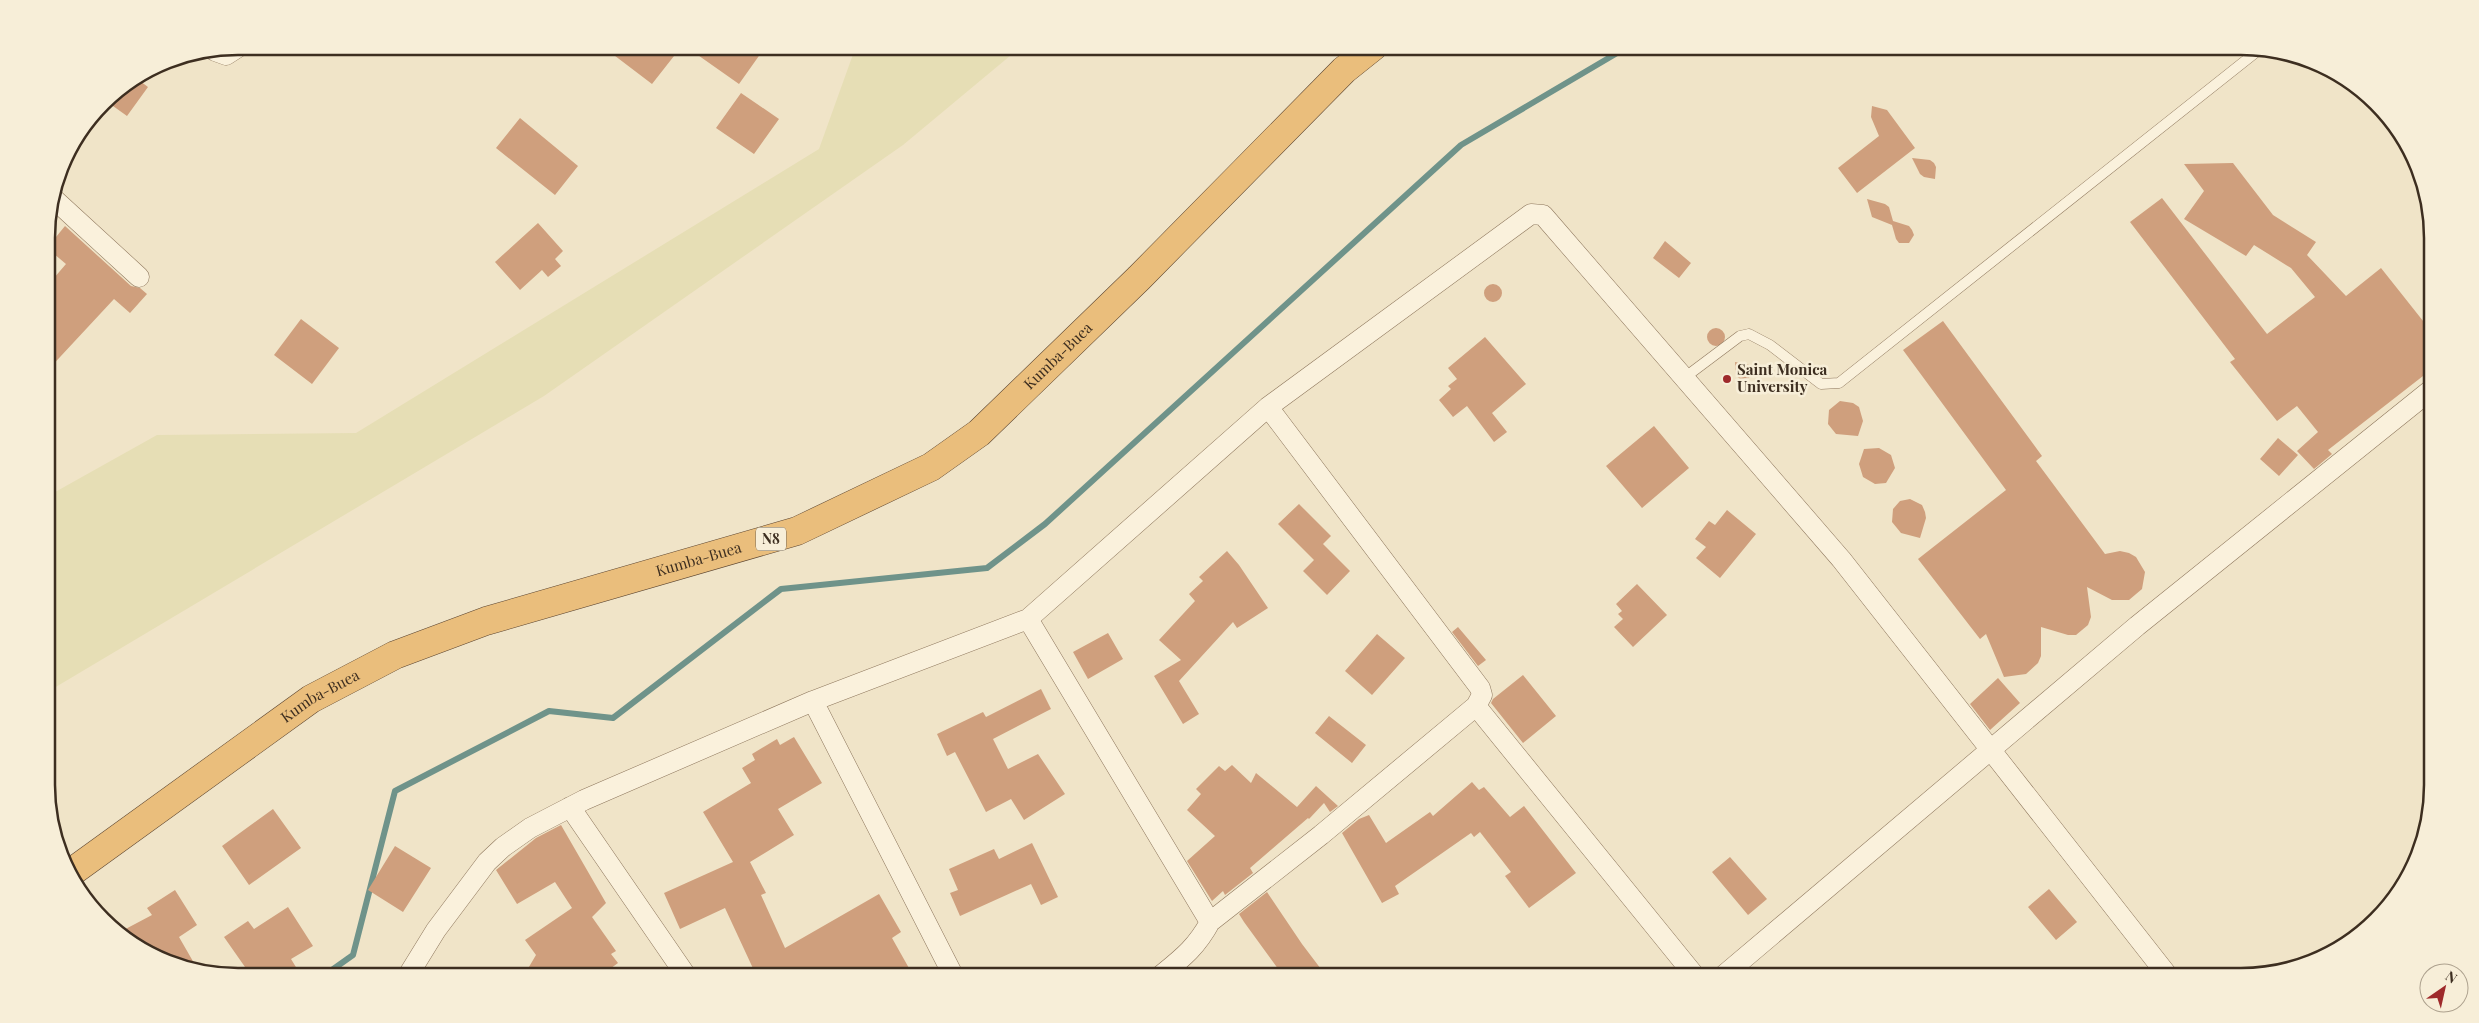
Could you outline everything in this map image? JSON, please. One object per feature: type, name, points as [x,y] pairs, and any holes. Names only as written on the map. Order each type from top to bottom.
[{"type":"highway","name":"Kumba-Buea","points":[[75,869],[311,698],[395,655],[486,621],[798,531],[931,467],[979,432],[1139,278],[1344,70],[1363,55]]},
{"type":"street","points":[[59,203],[139,277]]},
{"type":"street","points":[[413,968],[436,930],[487,862],[503,847],[530,828],[570,807],[813,701],[1028,619],[1268,407],[1531,214],[1539,213],[1543,215],[1841,559],[1992,749],[2162,968]]},
{"type":"street","points":[[1732,968],[2137,626],[2424,395]]},
{"type":"street","points":[[1169,968],[1199,942],[1210,922],[1321,835],[1476,706],[1482,695],[1480,688],[1268,407]]},
{"type":"street","points":[[1028,619],[1210,922]]},
{"type":"street","points":[[813,701],[949,968]]},
{"type":"street","points":[[1476,706],[1689,968]]},
{"type":"street","points":[[570,807],[681,968]]},
{"type":"lane","points":[[1684,378],[1740,336],[1749,334],[1770,345],[1821,384],[1839,383],[2252,55]]},
{"type":"shaded area","points":[[853,55],[1011,55],[903,145],[544,396],[55,687],[55,492],[157,435],[356,433],[819,149]]},
{"type":"building","points":[[614,55],[673,55],[674,56],[652,84]]},
{"type":"building","points":[[698,55],[760,55],[739,84]]},
{"type":"building","points":[[142,82],[148,87],[127,116],[111,105]]},
{"type":"building","points":[[741,93],[779,119],[754,154],[716,128]]},
{"type":"building","points":[[1872,106],[1887,110],[1915,148],[1857,193],[1838,168],[1879,136],[1871,117]]},
{"type":"building","points":[[520,118],[578,166],[555,195],[496,148]]},
{"type":"building","points":[[1912,158],[1930,160],[1934,163],[1936,167],[1935,179],[1924,177],[1920,174]]},
{"type":"building","points":[[2233,163],[2273,215],[2316,242],[2307,255],[2346,296],[2381,268],[2424,322],[2424,375],[2328,450],[2332,454],[2314,469],[2297,451],[2318,432],[2297,406],[2277,421],[2230,362],[2235,359],[2130,222],[2162,198],[2267,334],[2315,297],[2291,268],[2254,245],[2246,256],[2184,219],[2204,191],[2184,164]]},
{"type":"building","points":[[1867,199],[1885,204],[1889,207],[1893,221],[1909,226],[1914,235],[1909,243],[1899,243],[1892,225],[1872,217]]},
{"type":"building","points":[[538,223],[563,251],[555,259],[561,266],[548,277],[542,270],[520,290],[495,262]]},
{"type":"building","points":[[65,226],[131,286],[140,288],[147,294],[130,313],[114,299],[55,362],[55,277],[66,264],[55,255],[55,238]]},
{"type":"building","points":[[1665,241],[1691,263],[1679,278],[1653,258]]},
{"type":"building","points":[[1493,284],[1499,287],[1502,293],[1499,299],[1493,302],[1487,299],[1484,293],[1487,287]]},
{"type":"building","points":[[301,319],[339,348],[312,384],[274,355]]},
{"type":"building","points":[[1943,321],[2042,456],[2036,461],[2105,554],[2120,551],[2129,553],[2136,557],[2145,572],[2142,589],[2129,600],[2112,600],[2087,587],[2091,617],[2088,625],[2076,635],[2068,635],[2041,627],[2041,656],[2038,663],[2026,674],[2004,677],[1986,634],[1980,639],[1918,559],[2006,490],[1903,350]]},
{"type":"building","points":[[1716,328],[1722,331],[1725,337],[1722,343],[1716,346],[1710,343],[1707,337],[1710,331]]},
{"type":"building","points":[[1485,337],[1526,384],[1492,413],[1507,432],[1494,442],[1467,406],[1453,417],[1439,400],[1451,389],[1448,386],[1457,379],[1448,368]]},
{"type":"building","points":[[1735,362],[1750,365],[1752,369],[1749,378],[1740,379],[1736,376]]},
{"type":"building","points":[[1840,401],[1853,403],[1859,407],[1863,421],[1858,436],[1836,434],[1828,424],[1829,410]]},
{"type":"building","points":[[1654,426],[1689,468],[1642,508],[1606,466]]},
{"type":"building","points":[[2278,438],[2298,455],[2279,476],[2260,459]]},
{"type":"building","points":[[1879,448],[1891,455],[1895,468],[1886,483],[1875,484],[1863,477],[1859,464],[1864,449]]},
{"type":"building","points":[[1910,499],[1922,505],[1925,512],[1926,518],[1920,538],[1901,533],[1892,522],[1893,509],[1900,501]]},
{"type":"building","points":[[1299,504],[1331,536],[1323,544],[1350,571],[1327,595],[1303,571],[1314,560],[1278,524]]},
{"type":"building","points":[[1727,510],[1756,534],[1720,578],[1696,558],[1706,547],[1695,539],[1709,521],[1715,525]]},
{"type":"building","points":[[1227,551],[1239,565],[1268,608],[1237,628],[1233,622],[1179,681],[1199,714],[1183,724],[1154,676],[1181,660],[1159,640],[1195,601],[1189,594],[1203,581],[1199,577]]},
{"type":"building","points":[[1637,584],[1667,615],[1633,647],[1614,627],[1623,619],[1618,614],[1622,611],[1616,604]]},
{"type":"building","points":[[1458,627],[1486,660],[1478,666],[1452,632]]},
{"type":"building","points":[[1108,633],[1123,659],[1088,679],[1073,652]]},
{"type":"building","points":[[1377,634],[1405,658],[1372,695],[1345,671]]},
{"type":"building","points":[[1523,675],[1556,716],[1523,743],[1491,703],[1493,699]]},
{"type":"building","points":[[1998,678],[2020,703],[1990,730],[1970,704]]},
{"type":"building","points":[[1041,689],[1051,709],[993,739],[1008,769],[1038,754],[1065,794],[1024,820],[1011,799],[986,812],[955,752],[947,756],[937,734],[983,712],[986,717]]},
{"type":"building","points":[[1329,716],[1366,745],[1352,763],[1315,733]]},
{"type":"building","points":[[794,737],[822,783],[778,809],[794,835],[750,862],[766,893],[761,895],[785,948],[879,894],[901,932],[892,938],[909,968],[753,968],[725,908],[680,929],[664,893],[733,862],[703,812],[751,783],[742,768],[755,760],[752,754],[777,739],[780,745]]},
{"type":"building","points":[[1232,765],[1251,783],[1256,773],[1297,807],[1316,786],[1338,806],[1330,812],[1324,803],[1309,819],[1250,868],[1253,873],[1225,895],[1223,891],[1212,901],[1187,861],[1215,836],[1187,810],[1201,794],[1196,789],[1219,766],[1225,771]]},
{"type":"building","points":[[1472,782],[1479,790],[1484,787],[1510,817],[1524,806],[1576,873],[1529,908],[1505,876],[1511,872],[1480,832],[1474,837],[1471,833],[1395,886],[1399,894],[1382,903],[1342,833],[1359,819],[1369,815],[1386,843],[1430,812],[1433,816]]},
{"type":"building","points":[[273,809],[301,848],[249,885],[222,846]]},
{"type":"building","points":[[561,825],[606,903],[592,917],[616,951],[611,954],[618,963],[611,968],[528,968],[536,955],[525,940],[572,908],[555,882],[517,904],[496,870],[536,838]]},
{"type":"building","points":[[1032,843],[1058,897],[1041,905],[1031,884],[960,916],[950,893],[958,890],[949,869],[994,849],[999,859]]},
{"type":"building","points":[[395,846],[431,868],[403,912],[368,890]]},
{"type":"building","points":[[1730,857],[1767,899],[1748,915],[1712,872]]},
{"type":"building","points":[[2049,889],[2077,922],[2056,940],[2028,907]]},
{"type":"building","points":[[175,890],[197,925],[179,937],[194,963],[146,944],[125,929],[152,915],[147,908]]},
{"type":"building","points":[[1267,892],[1320,968],[1277,968],[1239,914]]},
{"type":"building","points":[[288,907],[313,946],[291,959],[296,968],[246,968],[224,937],[248,921],[254,929]]},
{"type":"waterway","points":[[335,968],[353,955],[395,791],[549,711],[613,718],[781,589],[987,568],[1045,524],[1461,145],[1614,55]]},
{"type":"place","name":"Saint Monica University","points":[[1727,379]]}]
